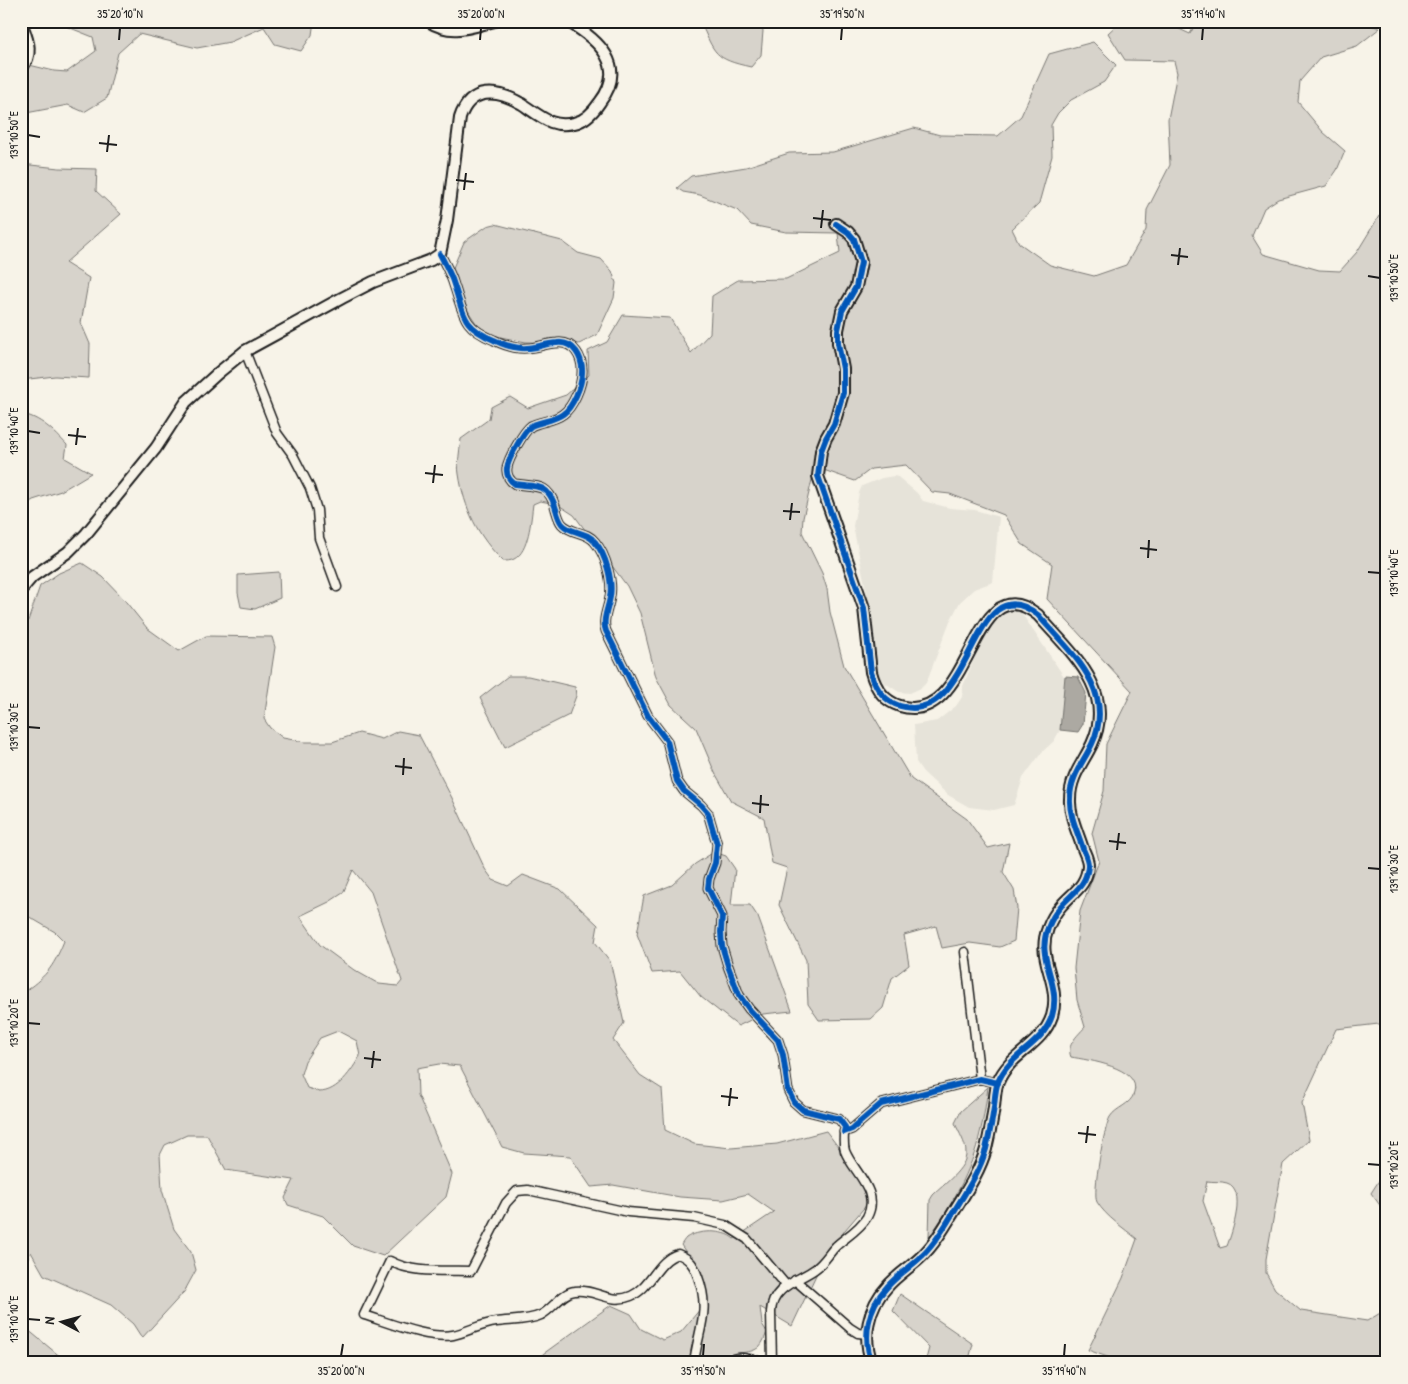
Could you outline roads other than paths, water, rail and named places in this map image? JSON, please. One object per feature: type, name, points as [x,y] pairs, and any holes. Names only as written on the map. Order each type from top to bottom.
[{"type":"street","points":[[428,21],[443,29],[453,30],[496,21]]},
{"type":"street","points":[[568,21],[591,37],[605,51],[611,66],[612,75],[609,88],[599,104],[585,119],[567,125],[551,122],[513,100],[498,95],[484,94],[472,98],[466,103],[460,118],[440,254],[454,283],[461,312],[469,325],[480,334],[507,346],[520,348],[556,343],[565,344],[575,350],[581,359],[582,380],[570,406],[563,414],[527,430],[508,462],[506,470],[508,476],[515,484],[537,486],[546,491],[563,525],[568,529],[590,537],[602,553],[611,588],[605,619],[606,631],[648,716],[667,742],[677,782],[684,791],[705,809],[714,833],[717,844],[716,857],[708,888],[722,916],[720,932],[722,946],[736,988],[749,1009],[778,1040],[783,1055],[788,1090],[794,1102],[803,1110],[838,1119],[845,1127],[843,1143],[845,1151],[868,1189],[870,1209],[866,1218],[835,1247],[817,1268],[786,1285],[771,1304],[772,1363]]},
{"type":"street","points":[[21,22],[30,48],[28,57],[21,68]]},
{"type":"street","points":[[836,224],[848,232],[854,239],[861,262],[856,287],[842,311],[838,330],[838,342],[843,369],[843,393],[834,424],[820,451],[818,476],[864,608],[871,672],[874,681],[885,697],[899,706],[915,707],[931,704],[949,689],[992,614],[1002,607],[1014,605],[1027,607],[1038,615],[1087,674],[1098,702],[1097,731],[1089,750],[1072,779],[1069,801],[1088,862],[1087,874],[1078,891],[1061,906],[1052,918],[1046,931],[1044,944],[1044,955],[1055,992],[1051,1017],[1047,1028],[1040,1038],[1014,1058],[998,1083],[987,1144],[978,1170],[936,1240],[924,1255],[877,1298],[870,1314],[867,1334],[872,1361],[858,1363]]},
{"type":"street","points":[[21,590],[32,577],[77,544],[156,448],[186,402],[245,351],[373,282],[416,267],[436,258],[440,254]]},
{"type":"street","points":[[245,351],[277,433],[293,455],[310,488],[316,510],[319,538],[338,587]]},
{"type":"street","points":[[965,952],[980,1079]]},
{"type":"street","points":[[844,1132],[852,1130],[881,1104],[980,1079],[998,1083]]},
{"type":"street","points":[[694,1363],[705,1307],[703,1288],[694,1266],[687,1258],[678,1254],[667,1260],[638,1293],[629,1297],[619,1299],[608,1298],[575,1291],[542,1315],[533,1318],[494,1322],[451,1336],[430,1335],[364,1315],[390,1261],[400,1267],[414,1269],[471,1271],[506,1203],[517,1191],[528,1190],[628,1212],[694,1218],[725,1225],[747,1239],[786,1285]]},
{"type":"street","points":[[795,1280],[850,1328],[867,1334]]},
{"type":"street","points":[[727,1363],[737,1358],[765,1363]]}]
